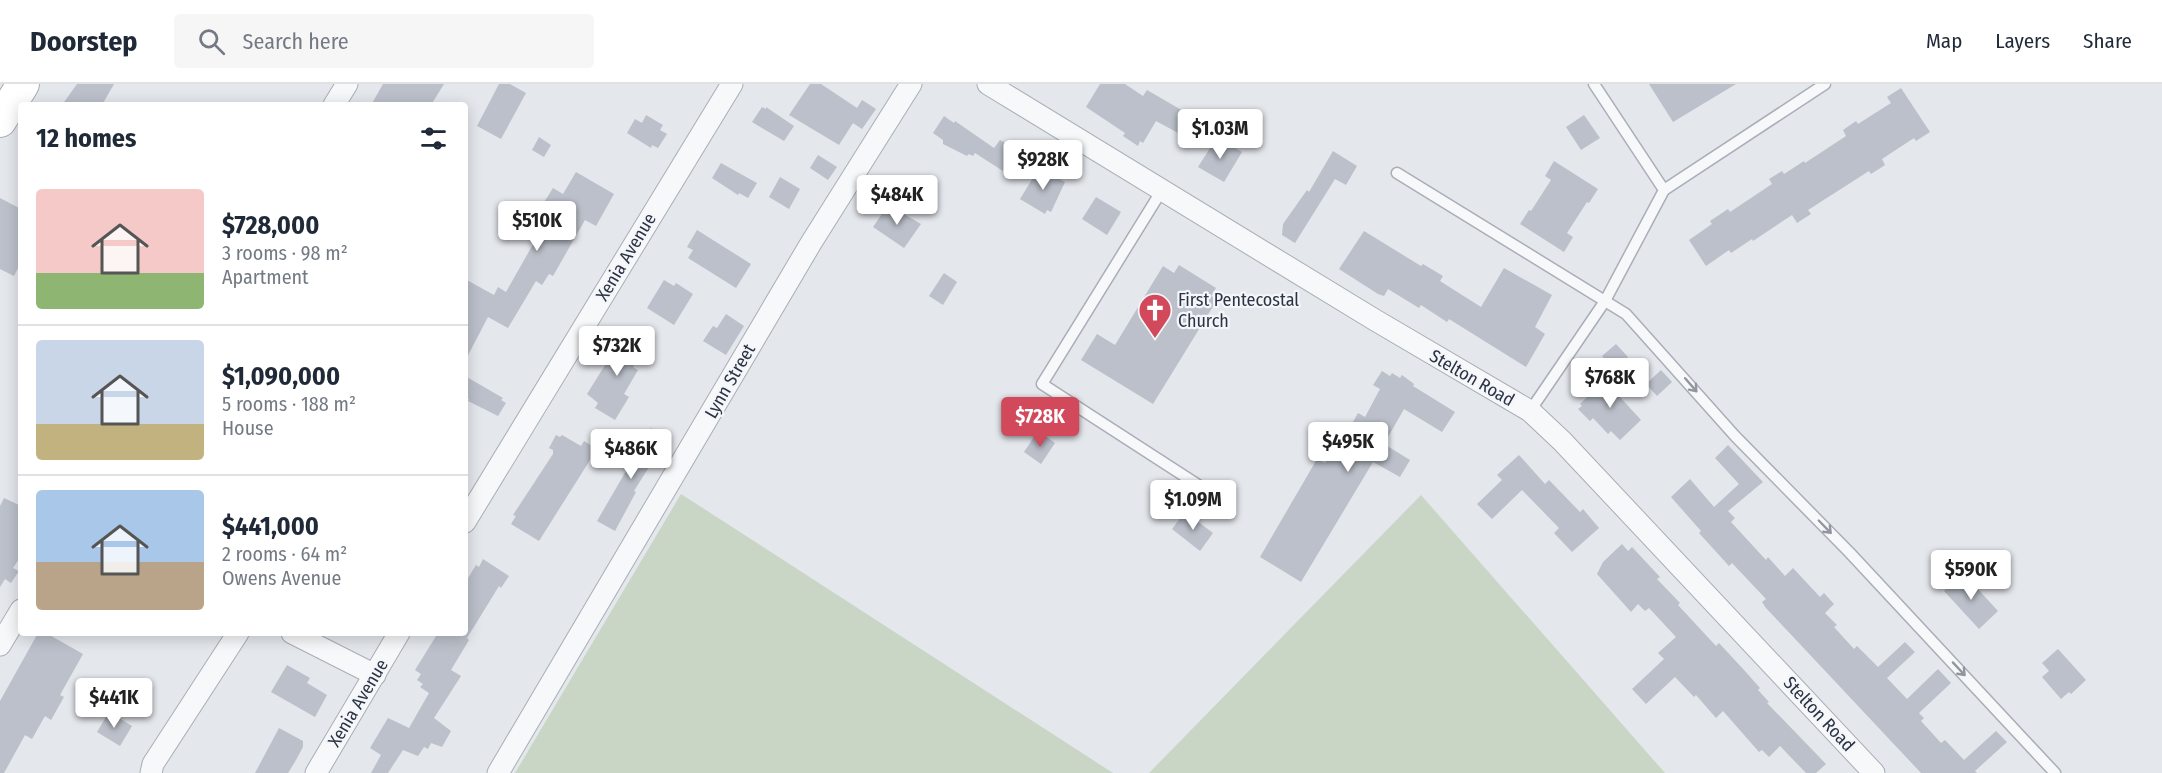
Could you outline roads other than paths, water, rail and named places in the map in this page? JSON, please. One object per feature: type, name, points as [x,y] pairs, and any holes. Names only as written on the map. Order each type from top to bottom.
[{"type":"main road","points":[[0,120],[23,84]]},
{"type":"street","points":[[336,102],[347,84]]},
{"type":"street","name":"Xenia Avenue","points":[[468,517],[732,84]]},
{"type":"street","name":"Lynn Street","points":[[498,773],[811,243],[911,84]]},
{"type":"street","name":"Stelton Road","points":[[988,84],[1530,411],[1562,441],[1874,773]]},
{"type":"street","points":[[0,645],[18,615]]},
{"type":"street","points":[[151,773],[153,764],[236,636]]},
{"type":"street","points":[[298,636],[375,675]]},
{"type":"street","name":"Xenia Avenue","points":[[316,773],[397,636]]},
{"type":"lane","points":[[1594,84],[1664,190]]},
{"type":"lane","points":[[1530,411],[1605,301],[1664,190],[1825,84]]},
{"type":"lane","points":[[1396,173],[1626,314],[1735,436],[1850,553],[2055,773]]},
{"type":"lane","points":[[1162,190],[1042,384],[1226,503]]},
{"type":"place","name":"First Pentecostal Church","points":[[1155,339]]}]
